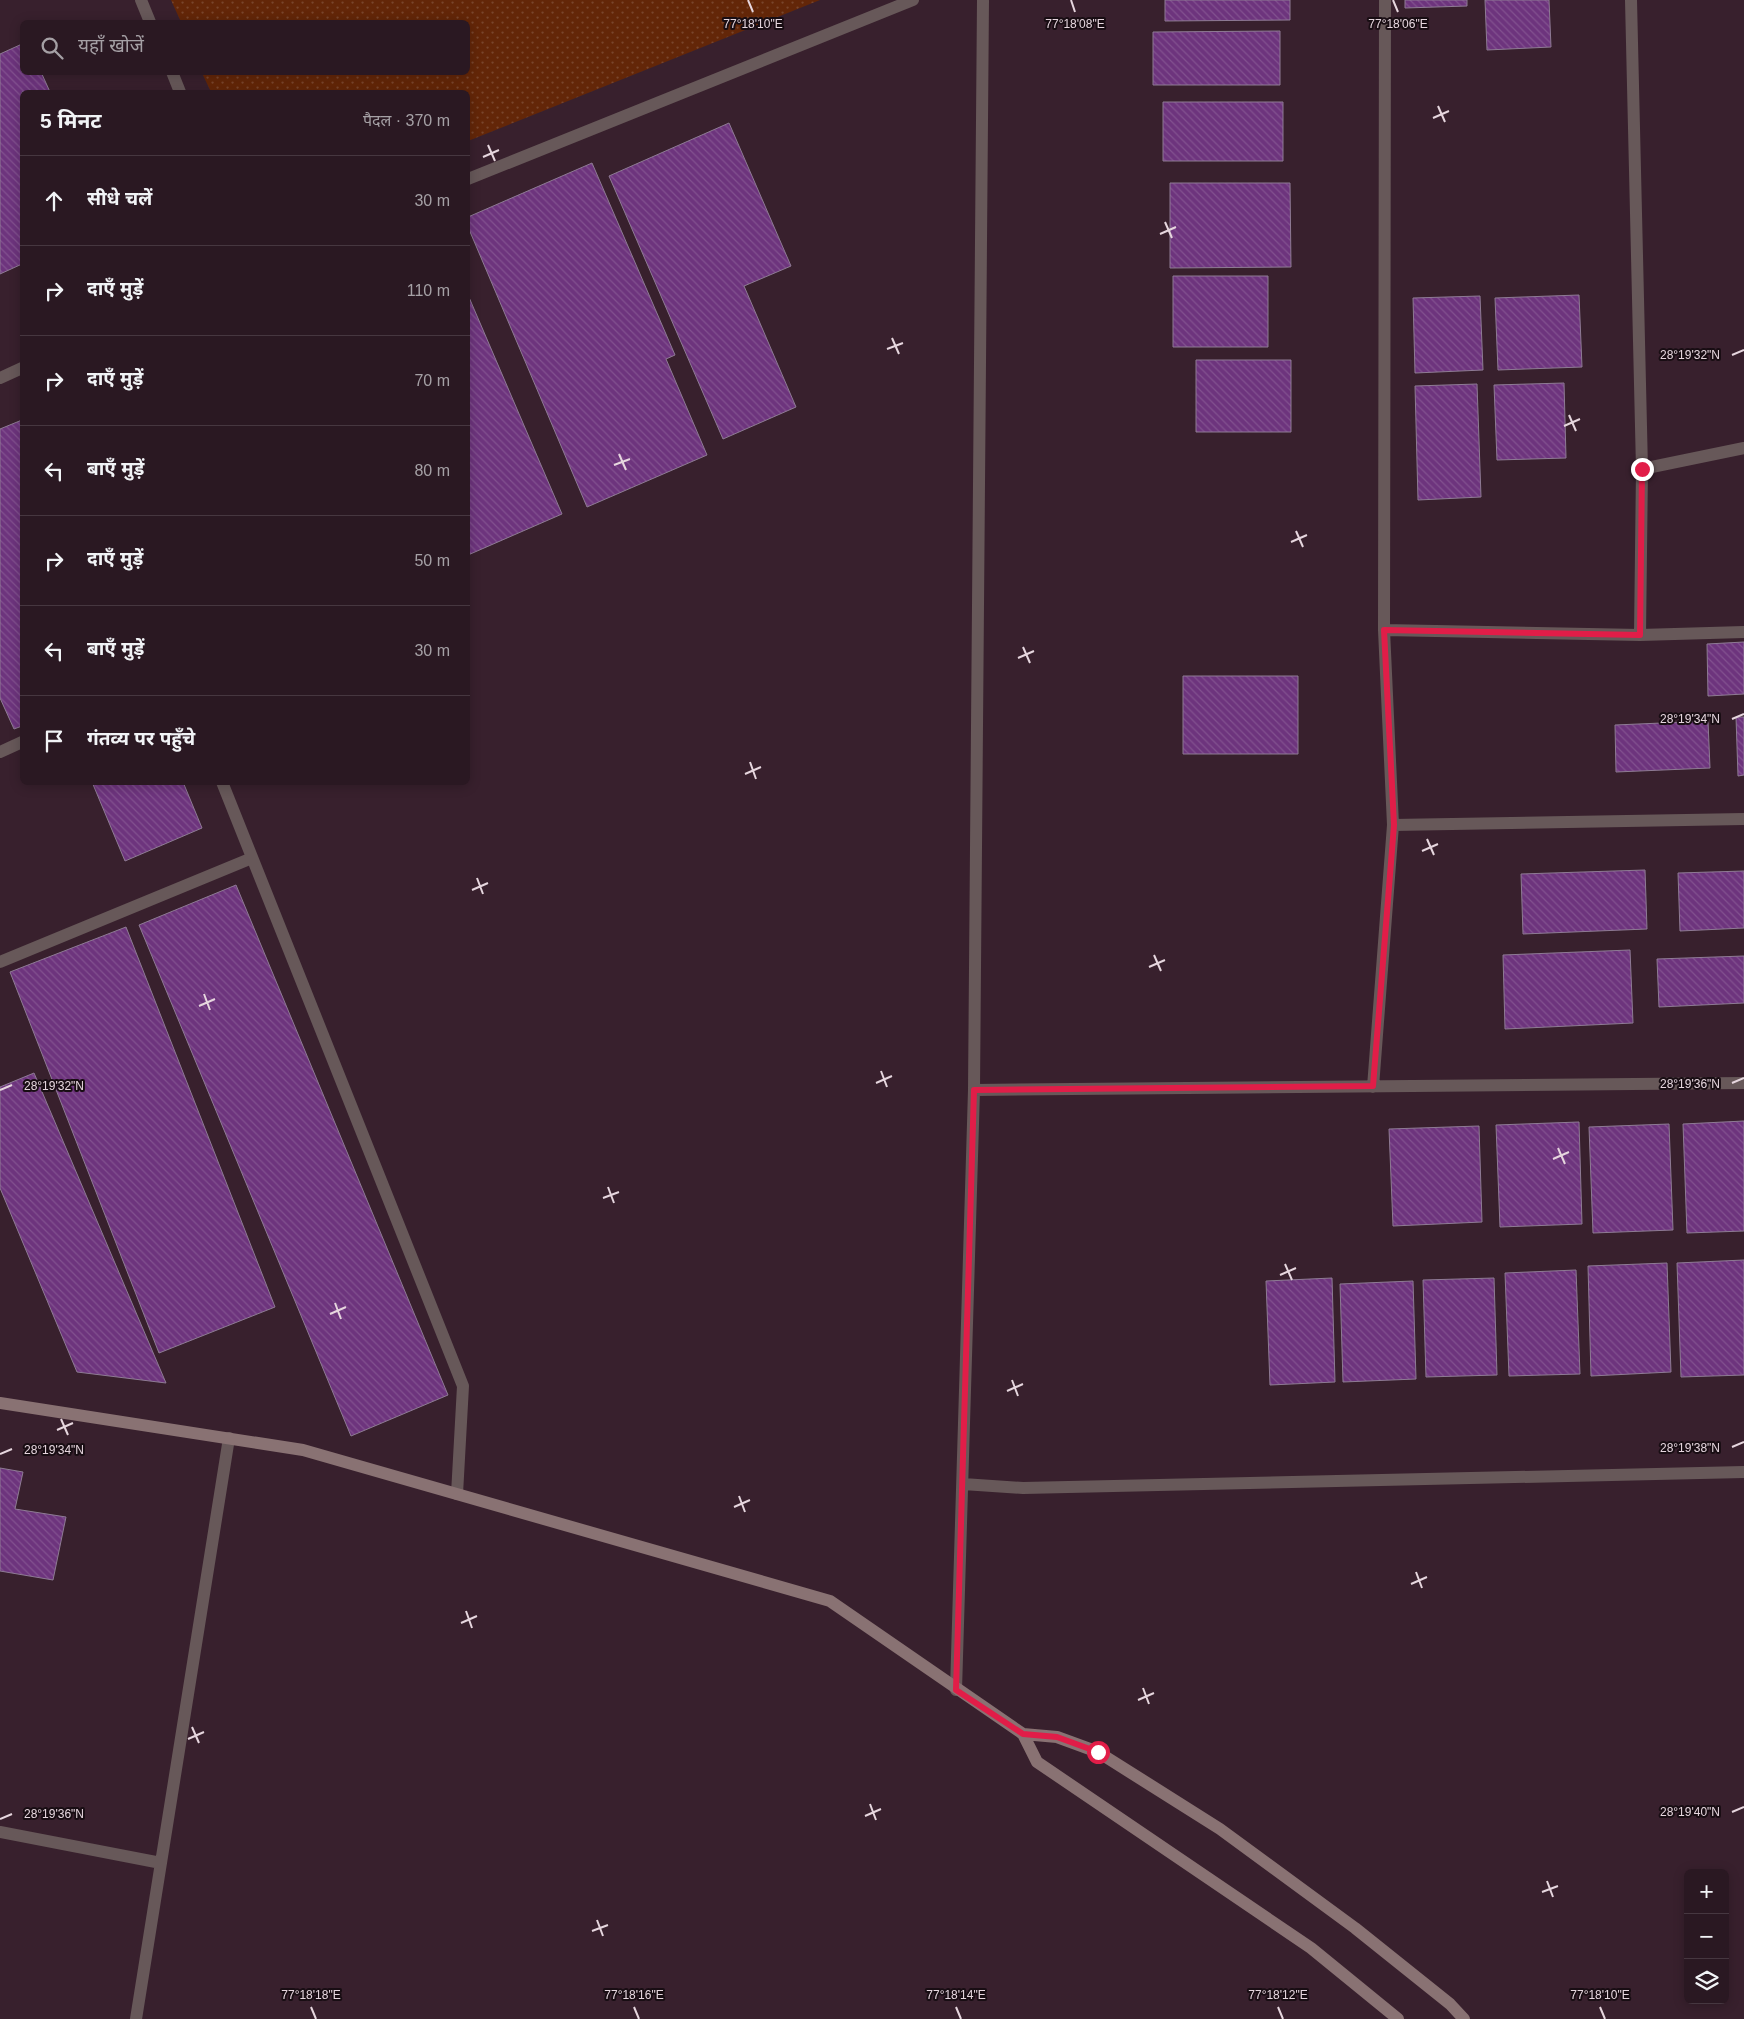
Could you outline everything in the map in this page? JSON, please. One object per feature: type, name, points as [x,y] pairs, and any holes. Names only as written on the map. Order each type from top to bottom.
[{"type":"street","points":[[141,0],[149,20]]},
{"type":"street","points":[[470,178],[913,0]]},
{"type":"street","points":[[956,1690],[974,1090],[983,0]]},
{"type":"street","points":[[1373,1086],[1394,825],[1384,630],[1385,0]]},
{"type":"street","points":[[1631,0],[1642,469],[1640,635]]},
{"type":"street","points":[[173,75],[179,90]]},
{"type":"street","points":[[0,378],[20,369]]},
{"type":"street","points":[[1642,469],[1744,448]]},
{"type":"street","points":[[1384,630],[1640,635],[1744,632]]},
{"type":"street","points":[[0,752],[20,743]]},
{"type":"street","points":[[223,785],[464,1386],[457,1494]]},
{"type":"street","points":[[1394,825],[1744,819]]},
{"type":"street","points":[[0,962],[252,858]]},
{"type":"street","points":[[974,1090],[1744,1083]]},
{"type":"street","points":[[0,1402],[303,1450],[830,1601],[956,1690],[1023,1734],[1057,1737],[1098,1752],[1220,1830],[1355,1928],[1450,2004],[1464,2019]]},
{"type":"street","points":[[136,2019],[229,1438]]},
{"type":"street","points":[[963,1484],[1032,1488],[1744,1472]]},
{"type":"street","points":[[1023,1734],[1037,1762],[1311,1948],[1398,2019]]},
{"type":"street","points":[[0,1832],[161,1863]]},
{"type":"shaded area","points":[[171,0],[820,0],[470,140],[470,90],[210,90],[203,75],[470,75],[470,20],[180,20]]},
{"type":"building","points":[[1165,0],[1290,0],[1290,20],[1165,21]]},
{"type":"building","points":[[1405,0],[1467,0],[1467,6],[1405,8]]},
{"type":"building","points":[[1485,0],[1549,0],[1551,47],[1487,50]]},
{"type":"building","points":[[1280,31],[1280,85],[1153,85],[1153,32]]},
{"type":"building","points":[[20,45],[20,75],[42,75],[49,90],[20,90],[20,265],[0,274],[0,54]]},
{"type":"building","points":[[1163,102],[1283,102],[1283,161],[1163,161]]},
{"type":"building","points":[[729,123],[791,266],[744,286],[796,407],[723,439],[609,176]]},
{"type":"building","points":[[592,163],[675,355],[666,359],[707,455],[587,507],[470,232],[470,216]]},
{"type":"building","points":[[1170,183],[1290,183],[1291,267],[1170,268]]},
{"type":"building","points":[[1173,276],[1268,276],[1268,347],[1173,347]]},
{"type":"building","points":[[1579,295],[1582,367],[1498,370],[1495,298]]},
{"type":"building","points":[[1480,296],[1483,370],[1415,373],[1413,298]]},
{"type":"building","points":[[470,300],[562,514],[470,554]]},
{"type":"building","points":[[1196,360],[1291,360],[1291,432],[1196,432]]},
{"type":"building","points":[[1564,383],[1566,458],[1497,460],[1494,385]]},
{"type":"building","points":[[1477,384],[1481,497],[1418,500],[1415,386]]},
{"type":"building","points":[[20,421],[20,727],[14,729],[0,698],[0,429]]},
{"type":"building","points":[[1744,642],[1744,694],[1708,696],[1707,644]]},
{"type":"building","points":[[1183,676],[1298,676],[1298,754],[1183,754]]},
{"type":"building","points":[[1736,717],[1744,717],[1744,775],[1738,776]]},
{"type":"building","points":[[1708,721],[1710,768],[1616,772],[1615,725]]},
{"type":"building","points":[[93,785],[184,785],[202,828],[125,861]]},
{"type":"building","points":[[1645,870],[1647,929],[1523,934],[1521,874]]},
{"type":"building","points":[[1744,871],[1744,928],[1680,931],[1678,873]]},
{"type":"building","points":[[236,885],[448,1395],[351,1436],[139,925]]},
{"type":"building","points":[[126,927],[275,1307],[159,1353],[10,972]]},
{"type":"building","points":[[1630,950],[1633,1023],[1505,1029],[1503,955]]},
{"type":"building","points":[[1744,956],[1744,1003],[1659,1007],[1657,959]]},
{"type":"building","points":[[34,1073],[166,1383],[77,1372],[0,1188],[0,1087]]},
{"type":"building","points":[[1744,1121],[1744,1231],[1687,1233],[1683,1124]]},
{"type":"building","points":[[1579,1122],[1582,1224],[1500,1227],[1496,1125]]},
{"type":"building","points":[[1669,1124],[1673,1230],[1593,1233],[1589,1127]]},
{"type":"building","points":[[1479,1126],[1482,1222],[1393,1226],[1389,1129]]},
{"type":"building","points":[[1744,1260],[1744,1375],[1681,1377],[1677,1263]]},
{"type":"building","points":[[1667,1263],[1671,1372],[1591,1376],[1588,1266]]},
{"type":"building","points":[[1576,1270],[1580,1374],[1509,1376],[1505,1273]]},
{"type":"building","points":[[1332,1278],[1335,1382],[1270,1385],[1266,1281]]},
{"type":"building","points":[[1494,1278],[1497,1375],[1426,1377],[1423,1280]]},
{"type":"building","points":[[1413,1281],[1416,1379],[1343,1382],[1340,1284]]},
{"type":"building","points":[[0,1468],[23,1472],[15,1509],[66,1517],[53,1580],[0,1571]]},
{"type":"route","points":[[1098,1752],[1057,1737],[1023,1734],[956,1690],[974,1090],[1373,1086],[1394,825],[1384,630],[1640,635],[1642,469]]}]
